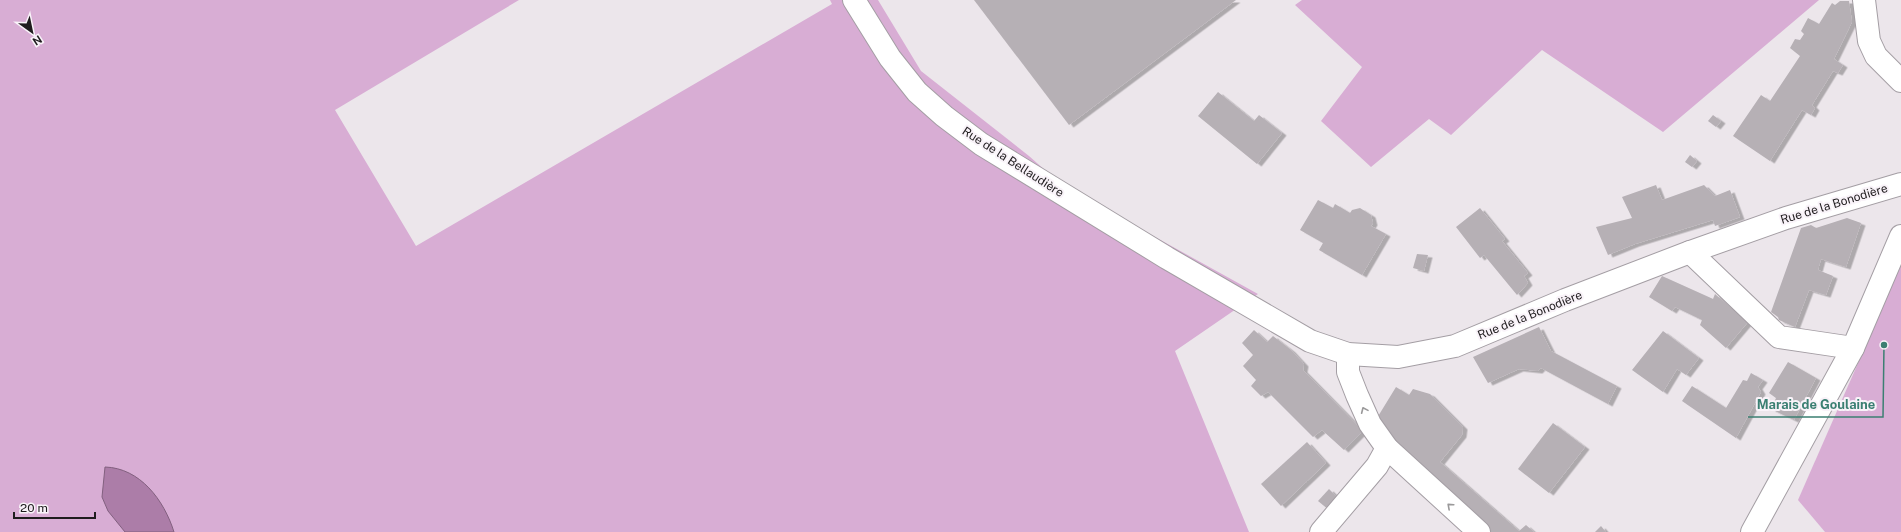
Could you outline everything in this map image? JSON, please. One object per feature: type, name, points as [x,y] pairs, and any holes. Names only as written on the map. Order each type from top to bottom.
[{"type":"street","name":"Rue de la Bellaudière","points":[[854,0],[890,58],[917,92],[944,116],[980,144],[1168,258]]},
{"type":"street","points":[[1864,0],[1869,41],[1876,56],[1901,81]]},
{"type":"street","name":"Rue de la Bonodière","points":[[1168,258],[1310,341],[1348,354],[1398,357],[1455,346],[1565,300],[1690,252],[1786,218],[1901,184]]},
{"type":"street","points":[[1752,532],[1853,348],[1901,236]]},
{"type":"street","points":[[1690,252],[1779,337],[1853,348]]},
{"type":"street","points":[[1348,354],[1348,372],[1357,395],[1370,424],[1386,448],[1479,532]]},
{"type":"street","points":[[1321,532],[1377,466],[1386,448]]},
{"type":"shaded area","points":[[0,0],[519,0],[335,110],[416,246],[832,4],[830,0],[878,0],[921,71],[1029,156],[1063,186],[1258,294],[1175,351],[1249,532],[0,532]]},
{"type":"shaded area","points":[[1302,0],[1819,0],[1663,132],[1542,50],[1451,135],[1429,119],[1371,167],[1321,121],[1362,67],[1295,5]]},
{"type":"shaded area","points":[[1901,265],[1901,532],[1825,532],[1798,500]]},
{"type":"shaded area","points":[[105,467],[118,469],[129,473],[149,488],[164,508],[174,532],[125,532],[108,511],[102,497]]},
{"type":"building","points":[[974,0],[1236,0],[1069,125]]},
{"type":"building","points":[[1840,1],[1849,1],[1852,22],[1834,59],[1843,65],[1838,73],[1833,71],[1812,105],[1815,108],[1811,115],[1802,110],[1770,161],[1733,136],[1761,95],[1770,101],[1800,56],[1790,48],[1795,39],[1800,40],[1804,34],[1801,31],[1808,18],[1819,24],[1832,3],[1835,5]]},
{"type":"building","points":[[1218,92],[1254,121],[1259,115],[1282,133],[1257,164],[1198,116]]},
{"type":"building","points":[[1713,115],[1721,121],[1716,127],[1708,121]]},
{"type":"building","points":[[1690,155],[1697,161],[1692,167],[1685,162]]},
{"type":"building","points":[[1656,185],[1662,200],[1704,185],[1715,196],[1730,190],[1740,217],[1715,226],[1713,220],[1635,244],[1608,255],[1596,227],[1632,218],[1622,197]]},
{"type":"building","points":[[1318,200],[1333,208],[1335,204],[1350,213],[1352,210],[1360,208],[1371,215],[1373,223],[1371,226],[1386,234],[1362,275],[1319,250],[1323,243],[1300,230]]},
{"type":"building","points":[[1480,208],[1505,239],[1502,241],[1528,273],[1524,276],[1528,283],[1517,295],[1484,255],[1480,258],[1456,227]]},
{"type":"building","points":[[1847,218],[1861,223],[1846,267],[1821,259],[1818,270],[1833,276],[1826,295],[1809,290],[1795,327],[1779,320],[1778,317],[1771,312],[1801,228],[1811,225],[1816,228]]},
{"type":"building","points":[[1417,254],[1428,255],[1424,271],[1413,268]]},
{"type":"building","points":[[1662,276],[1713,299],[1715,294],[1748,322],[1726,348],[1700,325],[1702,320],[1675,307],[1672,311],[1649,297]]},
{"type":"building","points":[[1539,327],[1551,351],[1617,386],[1608,404],[1541,368],[1538,371],[1519,369],[1488,383],[1473,357]]},
{"type":"building","points":[[1254,330],[1267,342],[1273,336],[1291,350],[1304,364],[1303,370],[1363,431],[1344,450],[1322,430],[1313,437],[1268,392],[1261,396],[1251,386],[1256,380],[1243,366],[1253,355],[1242,343]]},
{"type":"building","points":[[1663,331],[1699,358],[1686,375],[1677,369],[1663,392],[1632,370]]},
{"type":"building","points":[[1788,362],[1816,378],[1794,420],[1771,409],[1776,398],[1769,393]]},
{"type":"building","points":[[1751,373],[1763,380],[1758,387],[1761,392],[1736,438],[1682,401],[1692,386],[1726,408],[1743,380],[1747,381]]},
{"type":"building","points":[[1396,387],[1409,395],[1413,389],[1430,394],[1463,427],[1462,435],[1440,462],[1519,531],[1526,525],[1534,532],[1491,532],[1400,451],[1377,418]]},
{"type":"building","points":[[1553,423],[1585,447],[1549,493],[1518,469]]},
{"type":"building","points":[[1307,442],[1326,463],[1281,506],[1261,484]]},
{"type":"building","points":[[1329,489],[1339,499],[1329,510],[1318,501]]},
{"type":"building","points":[[1601,526],[1606,532],[1595,532]]},
{"type":"place","name":"Marais de Goulaine","points":[[1884,345]]}]
